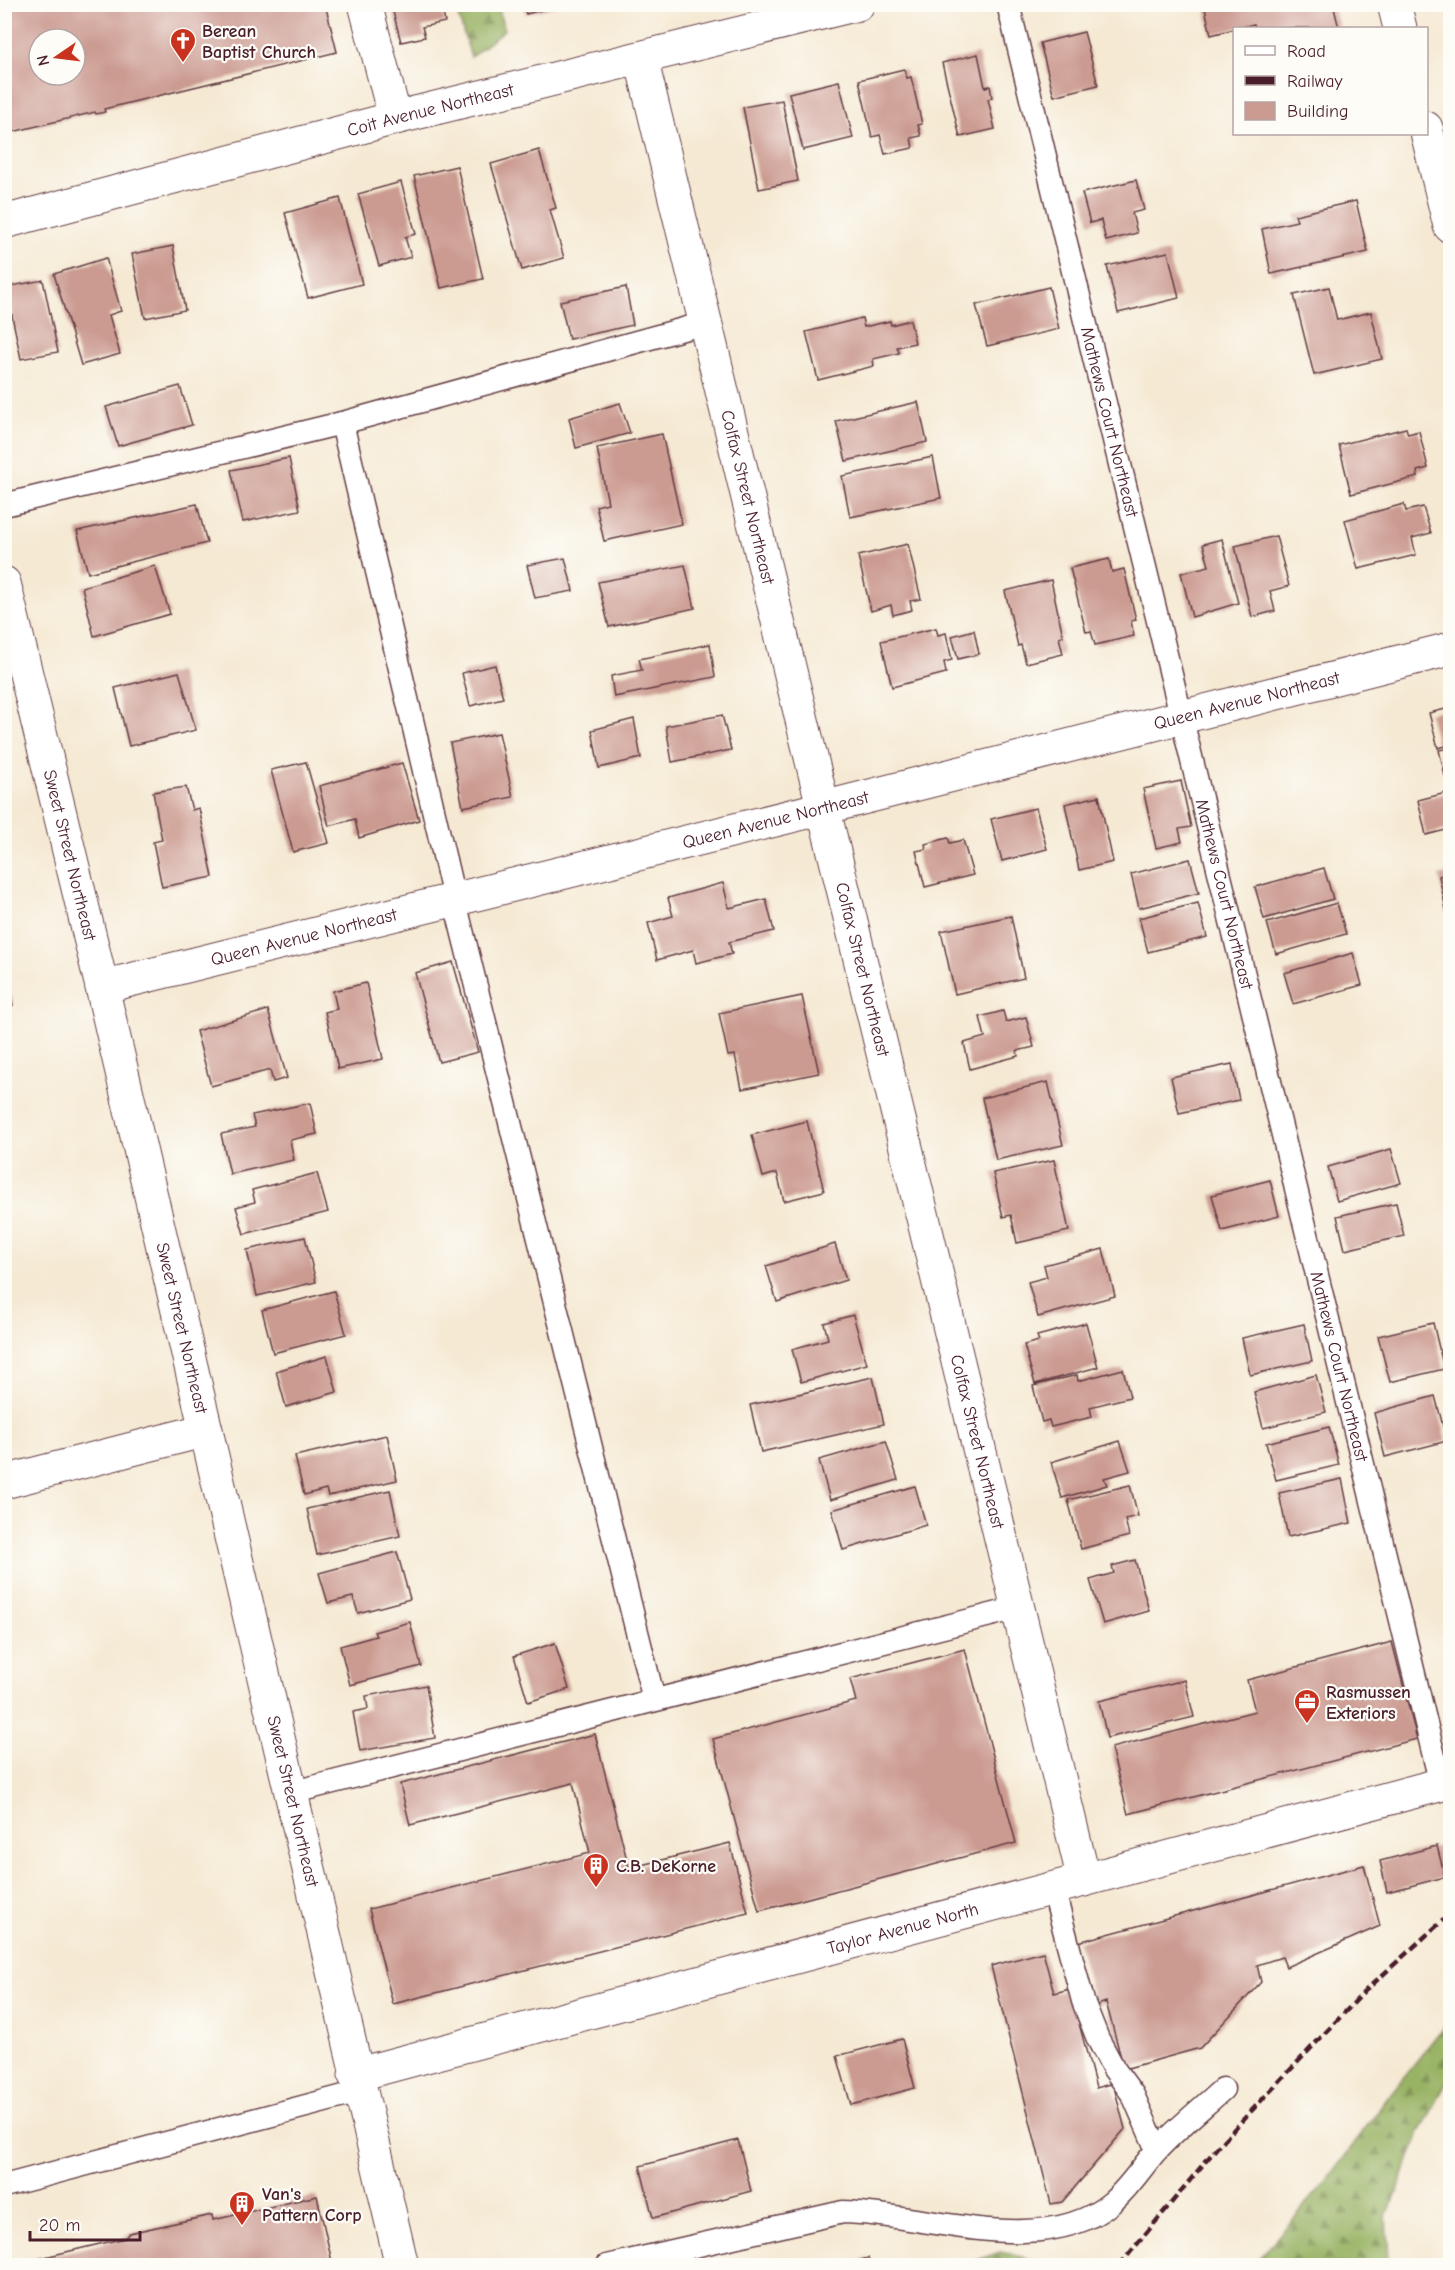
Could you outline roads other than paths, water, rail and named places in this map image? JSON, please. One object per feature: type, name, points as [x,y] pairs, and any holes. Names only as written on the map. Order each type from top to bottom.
[{"type":"street","points":[[365,4],[395,118]]},
{"type":"street","name":"Coit Avenue Northeast","points":[[4,222],[395,118],[858,4]]},
{"type":"street","points":[[1394,4],[1400,27]]},
{"type":"street","name":"Colfax Street Northeast","points":[[640,58],[1018,1608],[1069,1884]]},
{"type":"street","points":[[1436,136],[1450,226]]},
{"type":"street","name":"Sweet Street Northeast","points":[[4,583],[102,987],[357,2084],[402,2265]]},
{"type":"street","name":"Queen Avenue Northeast","points":[[102,987],[1450,649]]},
{"type":"street","points":[[4,1482],[206,1430]]},
{"type":"street","name":"Taylor Avenue North","points":[[357,2084],[1069,1884],[1446,1783]]},
{"type":"lane","name":"Mathews Court Northeast","points":[[1008,4],[1181,717],[1446,1783]]},
{"type":"lane","points":[[4,505],[342,423],[705,323]]},
{"type":"lane","points":[[342,423],[454,898],[654,1700]]},
{"type":"lane","points":[[290,1793],[1018,1608]]},
{"type":"lane","points":[[1069,1884],[1083,2001],[1103,2049],[1133,2095],[1156,2150]]},
{"type":"lane","points":[[4,2186],[357,2084]]},
{"type":"lane","points":[[608,2265],[843,2212],[869,2212],[977,2229],[1035,2232],[1052,2228],[1083,2219],[1110,2204],[1156,2150],[1223,2088]]},
{"type":"railway","points":[[1119,2266],[1220,2144],[1366,1990],[1450,1914]]},
{"type":"place","name":"Berean Baptist Church","points":[[183,64]]},
{"type":"place","name":"Rasmussen Exteriors","points":[[1307,1725]]},
{"type":"place","name":"C.B. DeKorne","points":[[596,1889]]},
{"type":"place","name":"Van's Pattern Corp","points":[[242,2227]]}]
